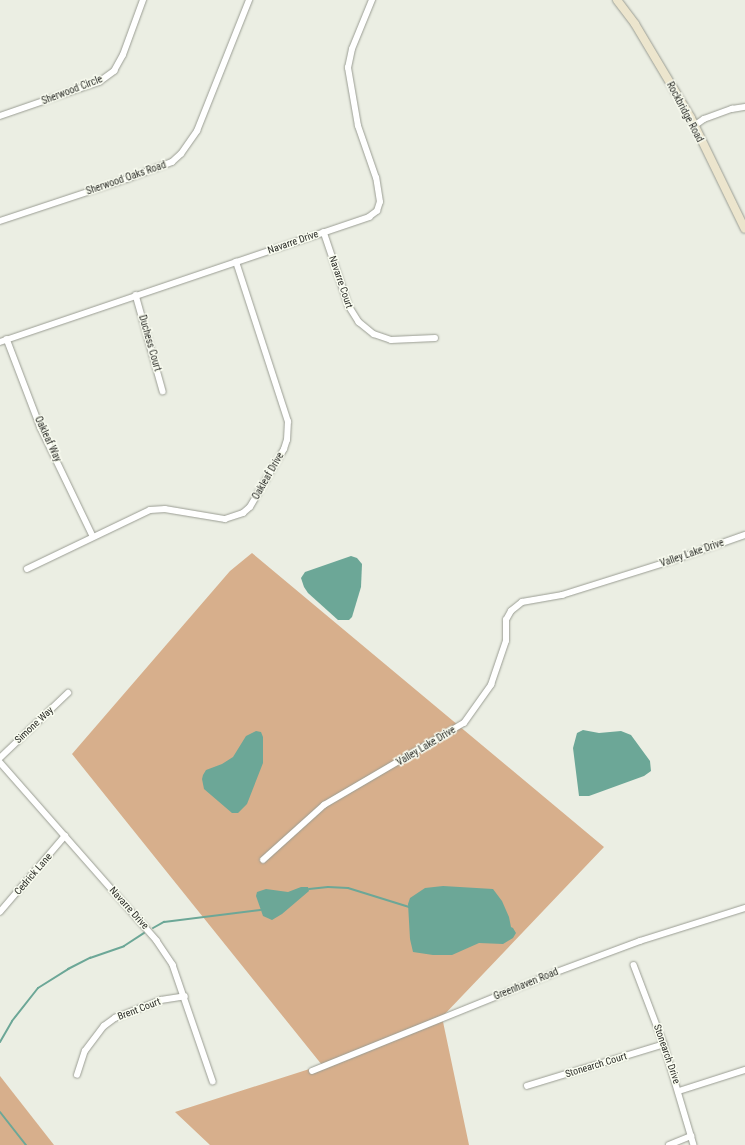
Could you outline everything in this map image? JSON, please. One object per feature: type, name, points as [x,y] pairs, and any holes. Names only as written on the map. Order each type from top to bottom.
[{"type":"main road","name":"Rockbridge Road","points":[[618,0],[635,24],[691,118],[745,229]]},
{"type":"street","name":"Sherwood Circle","points":[[0,116],[99,82],[114,71],[123,56],[143,0]]},
{"type":"street","name":"Sherwood Oaks Road","points":[[0,221],[127,179],[172,162],[181,154],[196,132],[249,0]]},
{"type":"street","name":"Navarre Drive","points":[[0,342],[370,217],[377,211],[380,202],[376,178],[358,126],[348,68],[352,49],[372,0]]},
{"type":"street","points":[[694,126],[704,120],[725,112],[745,108]]},
{"type":"street","name":"Navarre Court","points":[[324,232],[349,306],[359,322],[374,334],[390,340],[435,338]]},
{"type":"street","name":"Oakleaf Drive","points":[[28,569],[150,510],[165,508],[216,518],[234,517],[250,507],[284,449],[288,431],[286,412],[236,262]]},
{"type":"street","name":"Duchess Court","points":[[136,295],[163,390]]},
{"type":"street","name":"Oakleaf Way","points":[[7,339],[41,428],[94,536]]},
{"type":"street","name":"Valley Lake Drive","points":[[264,860],[324,804],[464,723],[491,685],[506,641],[506,620],[511,611],[522,602],[562,595],[674,560],[745,535]]},
{"type":"street","name":"Simone Way","points":[[0,758],[68,693]]},
{"type":"street","name":"Navarre Drive","points":[[0,762],[158,941],[173,965],[213,1081]]},
{"type":"street","name":"Cedrick Lane","points":[[0,912],[65,836]]},
{"type":"street","name":"Greenhaven Road","points":[[312,1071],[554,972],[640,941],[745,908]]},
{"type":"street","name":"Stonearch Drive","points":[[634,965],[664,1044],[694,1145]]},
{"type":"street","name":"Brent Court","points":[[77,1075],[85,1051],[104,1026],[115,1018],[161,1000],[184,996]]},
{"type":"street","name":"Stonearch Court","points":[[527,1086],[664,1044]]},
{"type":"street","points":[[679,1091],[745,1070]]},
{"type":"street","points":[[669,1145],[691,1136]]},
{"type":"shaded area","points":[[252,553],[604,847],[442,1017],[469,1145],[210,1145],[175,1112],[322,1065],[72,754],[230,571]]},
{"type":"shaded area","points":[[0,1076],[54,1145],[0,1145]]},
{"type":"water","points":[[351,556],[357,558],[362,564],[361,587],[352,617],[349,620],[338,620],[308,593],[301,578],[305,572]]},
{"type":"water","points":[[583,730],[599,733],[621,731],[631,735],[650,761],[651,771],[644,776],[589,796],[579,796],[573,748],[577,733]]},
{"type":"water","points":[[256,731],[261,732],[263,737],[263,763],[247,804],[238,813],[232,813],[204,789],[202,779],[203,775],[206,770],[222,764],[233,757],[246,736]]},
{"type":"water","points":[[443,886],[493,889],[502,901],[509,917],[511,927],[516,933],[513,938],[503,944],[479,943],[452,955],[433,955],[413,952],[410,939],[408,904],[410,898],[425,888]]},
{"type":"water","points":[[301,887],[308,887],[309,891],[282,914],[272,920],[263,916],[256,896],[257,892],[266,889],[288,892]]},
{"type":"waterway","points":[[309,889],[328,887],[348,888],[409,907]]},
{"type":"waterway","points":[[153,928],[164,922],[260,910]]},
{"type":"waterway","points":[[0,1042],[12,1021],[38,988],[68,969],[90,958],[124,946],[144,933]]},
{"type":"waterway","points":[[0,1112],[26,1145]]}]
